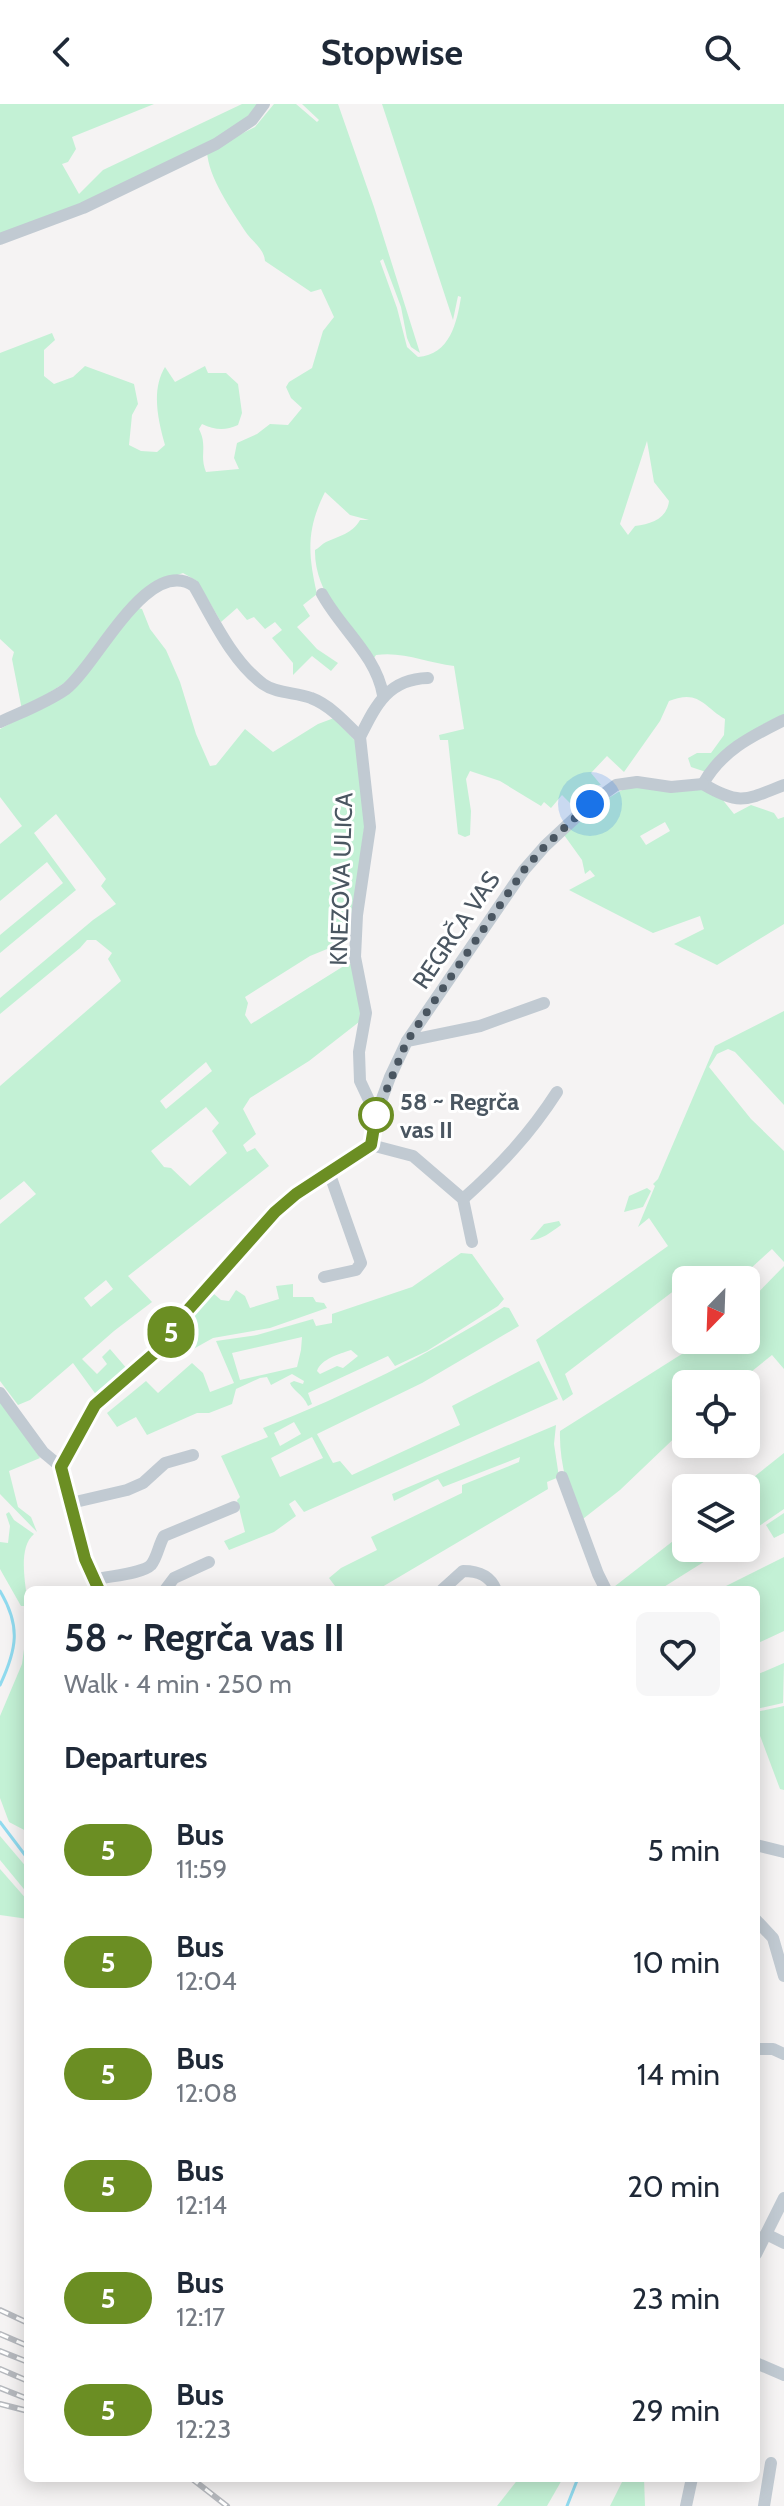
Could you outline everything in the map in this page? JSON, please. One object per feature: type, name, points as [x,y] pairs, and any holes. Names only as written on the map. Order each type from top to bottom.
[{"type":"street","points":[[0,239],[83,208],[216,144],[252,120],[264,104]]},
{"type":"street","points":[[0,722],[66,689],[129,611],[148,594],[177,579],[194,586],[235,654],[262,683],[271,689],[319,701],[360,737],[383,695],[407,681],[428,678]]},
{"type":"street","points":[[322,594],[331,611],[375,667],[383,695]]},
{"type":"street","points":[[784,720],[753,735],[727,753],[703,784],[724,797],[746,800],[784,785]]},
{"type":"street","name":"KNEZOVA ULICA","points":[[360,737],[370,827],[357,915],[355,957],[366,1013],[359,1052],[360,1081],[376,1115]]},
{"type":"street","name":"REGRČA VAS","points":[[371,1145],[376,1115],[407,1041],[524,870],[545,846],[590,804],[616,785],[637,782],[671,787],[703,784]]},
{"type":"street","points":[[407,1041],[480,1026],[544,1003]]},
{"type":"street","points":[[463,1199],[503,1163],[533,1129],[557,1092]]},
{"type":"street","points":[[61,1467],[95,1405],[156,1352],[188,1310],[275,1212],[296,1194],[371,1145],[413,1156],[463,1199],[472,1242]]},
{"type":"street","points":[[324,1277],[356,1270],[361,1263],[329,1172]]},
{"type":"street","points":[[0,1393],[43,1452],[61,1467],[85,1559],[97,1585],[113,1574],[137,1572],[151,1565],[164,1536],[234,1507]]},
{"type":"street","points":[[71,1503],[104,1498],[127,1490],[143,1483],[165,1463],[193,1455]]},
{"type":"street","points":[[562,1477],[604,1586]]},
{"type":"street","points":[[168,1586],[174,1578],[209,1562]]},
{"type":"street","points":[[446,1586],[463,1571],[474,1571],[485,1576],[493,1586]]},
{"type":"street","points":[[760,1846],[784,1852]]},
{"type":"street","points":[[760,1924],[773,1938],[784,1976]]},
{"type":"street","points":[[760,2049],[773,2049],[784,2054]]},
{"type":"street","points":[[760,2248],[774,2227],[784,2198]]},
{"type":"street","points":[[774,2227],[784,2243]]},
{"type":"street","points":[[760,2365],[784,2375]]},
{"type":"street","points":[[764,2506],[771,2463]]},
{"type":"street","points":[[686,2506],[691,2482]]},
{"type":"green space","points":[[0,104],[154,104],[72,137],[76,149],[68,162],[62,164],[79,194],[103,170],[242,104],[261,104],[228,134],[85,203],[0,234]]},
{"type":"green space","points":[[274,104],[296,104],[317,122],[319,120],[302,104],[338,104],[420,353],[411,347],[407,338],[401,307],[383,259],[380,261],[407,347],[418,357],[429,355],[445,344],[454,326],[461,297],[458,296],[453,320],[382,104],[784,104],[784,715],[752,732],[706,772],[691,767],[688,758],[697,753],[711,753],[724,735],[725,719],[694,698],[669,701],[660,721],[624,772],[607,756],[591,773],[601,785],[584,790],[573,806],[562,795],[551,808],[544,802],[541,806],[500,781],[470,771],[466,779],[471,811],[470,835],[465,837],[458,834],[448,740],[440,740],[439,735],[464,729],[454,666],[386,654],[374,658],[344,621],[320,581],[315,550],[349,532],[360,520],[369,520],[350,515],[325,492],[314,518],[310,542],[317,594],[303,605],[310,616],[297,627],[317,649],[338,663],[331,671],[312,656],[293,675],[293,663],[272,638],[282,630],[275,622],[265,629],[254,617],[247,620],[237,608],[221,622],[197,581],[183,573],[163,580],[77,675],[22,710],[12,659],[14,652],[0,639],[0,353],[52,333],[55,340],[44,350],[44,376],[54,384],[73,377],[85,366],[134,384],[138,404],[132,415],[129,445],[141,451],[157,452],[165,445],[157,395],[165,367],[175,382],[205,366],[208,373],[226,373],[238,384],[242,413],[238,425],[229,428],[216,429],[202,424],[199,429],[203,441],[203,461],[206,472],[239,469],[234,458],[237,443],[270,424],[288,425],[302,408],[291,398],[286,387],[312,368],[323,331],[334,317],[321,289],[311,292],[265,261],[216,182],[207,151],[255,127]],"holes":[[[647,441],[654,482],[669,501],[668,507],[657,520],[635,526],[628,535],[620,524]]]},
{"type":"green space","points":[[138,608],[142,609],[150,629],[166,650],[210,766],[216,765],[245,729],[273,752],[318,724],[334,718],[358,744],[365,822],[349,940],[310,956],[245,997],[248,1003],[245,1015],[251,1024],[347,964],[351,964],[361,1003],[359,1022],[309,1061],[250,1098],[243,1109],[256,1134],[243,1145],[247,1152],[255,1148],[269,1166],[128,1276],[152,1302],[82,1359],[97,1374],[107,1364],[102,1357],[110,1349],[128,1370],[97,1396],[73,1363],[30,1400],[18,1405],[0,1381],[0,1224],[36,1194],[24,1181],[0,1200],[0,1086],[121,981],[108,959],[112,953],[96,940],[87,940],[0,1014],[0,998],[116,904],[101,886],[106,879],[56,814],[34,833],[76,890],[0,953],[0,935],[63,883],[47,862],[0,901],[0,844],[22,826],[0,797],[0,729],[47,704]],"holes":[[[206,1062],[212,1071],[166,1109],[160,1101]],[[206,1107],[219,1123],[212,1131],[227,1153],[190,1186],[171,1168],[164,1167],[151,1151]],[[106,1280],[113,1289],[91,1307],[84,1298]]]},
{"type":"green space","points":[[628,787],[703,787],[722,799],[734,814],[751,805],[774,813],[778,819],[784,817],[784,924],[717,965],[674,944],[704,929],[700,916],[653,933],[569,890],[595,876],[590,870],[585,874],[582,860],[564,835]],"holes":[[[665,822],[670,831],[646,845],[640,836]]]},
{"type":"green space","points":[[784,1011],[784,1105],[735,1052],[728,1049],[717,1054],[709,1067],[751,1119],[784,1151],[784,1262],[772,1249],[753,1266],[672,1266],[672,1292],[565,1374],[573,1394],[563,1401],[536,1340],[668,1246],[649,1218],[638,1227],[655,1186],[653,1184],[658,1179],[715,1046]]},
{"type":"green space","points":[[647,1188],[651,1191],[643,1207],[624,1212],[629,1196]]},
{"type":"green space","points":[[559,1221],[561,1225],[550,1233],[530,1240],[544,1224]]},
{"type":"green space","points":[[461,1253],[472,1254],[504,1299],[498,1306],[427,1351],[395,1366],[388,1356],[308,1393],[312,1404],[308,1406],[290,1383],[303,1384],[304,1381],[292,1374],[271,1385],[267,1377],[260,1378],[236,1389],[232,1404],[209,1413],[197,1413],[147,1435],[136,1417],[117,1427],[107,1413],[146,1381],[158,1393],[192,1363],[203,1373],[210,1392],[234,1383],[216,1341],[257,1335],[313,1319],[316,1326],[332,1323],[332,1314],[412,1287]],"holes":[[[302,1337],[297,1367],[240,1380],[232,1353]],[[351,1350],[358,1356],[343,1368],[337,1366],[320,1374],[317,1371],[326,1360]]]},
{"type":"green space","points":[[784,1266],[784,1369],[772,1355],[753,1370],[672,1370],[672,1440],[620,1490],[579,1522],[563,1466],[560,1431],[682,1354],[760,1354],[760,1291]]},
{"type":"green space","points":[[293,1284],[293,1297],[313,1297],[327,1308],[270,1328],[213,1338],[188,1352],[167,1346],[204,1298],[214,1294],[221,1300],[229,1301],[236,1290],[245,1296],[250,1308],[279,1299],[276,1286]]},
{"type":"green space","points":[[504,1307],[509,1308],[519,1326],[422,1383],[317,1434],[333,1463],[340,1461],[352,1475],[460,1425],[452,1406],[539,1361],[558,1399],[304,1512],[295,1500],[289,1504],[296,1516],[274,1532],[229,1550],[224,1541],[245,1532],[237,1500],[240,1497],[221,1456],[268,1437],[263,1428],[387,1373]],"holes":[[[294,1422],[301,1434],[280,1446],[274,1433]],[[312,1437],[323,1458],[280,1477],[271,1458]]]},
{"type":"green space","points":[[0,1399],[40,1458],[9,1471],[18,1507],[31,1517],[37,1532],[0,1494]]},
{"type":"green space","points":[[556,1425],[554,1444],[559,1477],[547,1482],[548,1489],[384,1586],[335,1586],[329,1578],[341,1568],[377,1550],[371,1537],[462,1493],[462,1485],[519,1462],[520,1457],[443,1487],[438,1479],[394,1501],[392,1494]]},
{"type":"green space","points":[[784,1453],[784,1509],[760,1525],[760,1474]]},
{"type":"green space","points":[[9,1512],[14,1520],[34,1534],[24,1558],[24,1606],[21,1606],[0,1569],[0,1542],[8,1543],[10,1526],[6,1514]]},
{"type":"green space","points":[[784,1513],[784,1533],[774,1538],[766,1525]]},
{"type":"green space","points":[[672,1542],[672,1562],[704,1562],[665,1586],[615,1586]]},
{"type":"green space","points":[[784,1557],[784,1631],[760,1642],[760,1586],[726,1586]]},
{"type":"green space","points":[[24,1649],[24,1830],[9,1822],[0,1798],[0,1716],[22,1664]]},
{"type":"green space","points":[[784,1663],[783,1703],[760,1708],[760,1673]]},
{"type":"green space","points":[[784,1706],[784,1790],[780,1789],[760,1736],[760,1711]]},
{"type":"green space","points":[[0,1836],[24,1864],[24,1889],[0,1860]]},
{"type":"green space","points":[[0,1869],[24,1896],[24,1918],[0,1915]]},
{"type":"green space","points":[[516,2482],[561,2482],[547,2506],[497,2506]]},
{"type":"green space","points":[[622,2482],[644,2482],[645,2506],[610,2506]]},
{"type":"waterway","points":[[0,1591],[14,1627],[13,1649],[0,1685]]},
{"type":"waterway","points":[[0,1822],[24,1854]]},
{"type":"waterway","points":[[567,2506],[576,2482]]},
{"type":"railway","points":[[0,2310],[24,2321]]},
{"type":"railway","points":[[0,2334],[24,2344]]},
{"type":"railway","points":[[0,2351],[24,2360]]},
{"type":"railway","points":[[0,2369],[24,2379]]},
{"type":"railway","points":[[0,2388],[24,2397]]},
{"type":"railway","points":[[0,2404],[24,2410]]},
{"type":"railway","points":[[196,2482],[227,2506]]},
{"type":"bus line","name":"5","points":[[97,1586],[85,1559],[61,1467],[75,1438],[95,1405],[156,1352],[188,1310],[275,1212],[296,1194],[371,1145],[376,1115]]},
{"type":"place","name":"58 ~ Regrča vas II","points":[[376,1115]]},
{"type":"route","points":[[376,1115],[407,1041],[524,870],[590,804]]}]
